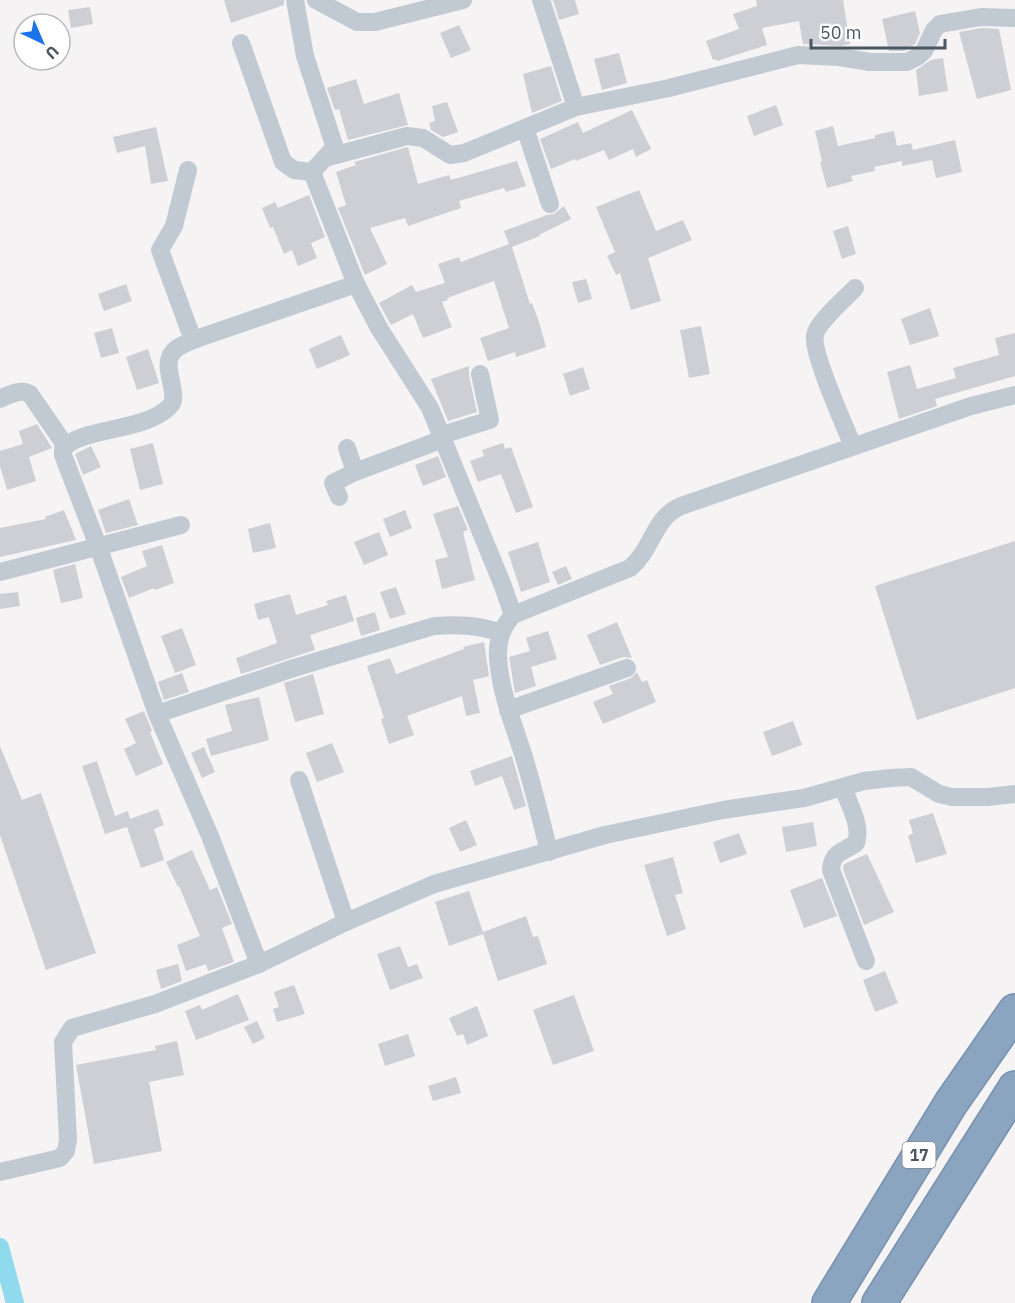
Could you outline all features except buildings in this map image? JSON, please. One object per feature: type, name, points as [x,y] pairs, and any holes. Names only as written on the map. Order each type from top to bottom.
[{"type":"highway","name":"17","points":[[829,1303],[951,1103],[1015,1011]]},
{"type":"highway","name":"17","points":[[879,1303],[993,1119],[1015,1088]]},
{"type":"street","points":[[295,0],[305,56],[334,145],[312,172]]},
{"type":"street","points":[[316,0],[357,22],[375,22],[463,0]]},
{"type":"street","points":[[541,0],[576,107]]},
{"type":"street","points":[[325,158],[407,136],[423,138],[450,155],[464,153],[576,107],[669,88],[798,55],[839,57],[870,62],[908,62],[924,51],[934,30],[940,24],[981,17],[1015,18]]},
{"type":"street","points":[[241,42],[283,162],[294,170],[312,172]]},
{"type":"street","points":[[525,128],[550,204]]},
{"type":"street","points":[[188,170],[174,226],[160,250],[193,340]]},
{"type":"street","points":[[312,172],[356,284],[379,328],[419,387],[442,437],[513,615]]},
{"type":"street","points":[[259,964],[210,836],[157,714],[98,546],[63,455],[63,449],[73,439],[122,428],[170,407],[173,396],[168,367],[169,359],[172,352],[193,340],[356,284]]},
{"type":"street","points":[[853,446],[825,379],[815,345],[815,335],[826,319],[855,288]]},
{"type":"street","points":[[339,496],[333,483],[442,437],[490,420],[480,374]]},
{"type":"street","points":[[0,399],[26,391],[65,445]]},
{"type":"street","points":[[549,852],[523,755],[508,710],[498,657],[501,633],[513,615],[630,568],[638,561],[662,519],[670,511],[970,406],[1015,395]]},
{"type":"street","points":[[347,448],[355,472]]},
{"type":"street","points":[[0,572],[181,525]]},
{"type":"street","points":[[157,714],[294,668],[434,626],[453,624],[481,626],[501,633]]},
{"type":"street","points":[[508,710],[627,668]]},
{"type":"street","points":[[0,1172],[60,1158],[66,1150],[68,1140],[63,1042],[72,1028],[155,1004],[259,964],[346,922],[434,884],[605,835],[723,810],[804,798],[864,781],[911,777],[939,794],[952,797],[1015,794]]},
{"type":"street","points":[[298,780],[346,922]]},
{"type":"street","points":[[843,788],[858,837],[856,843],[837,854],[832,860],[831,870],[866,961]]},
{"type":"waterway","points":[[0,1247],[15,1303]]}]
